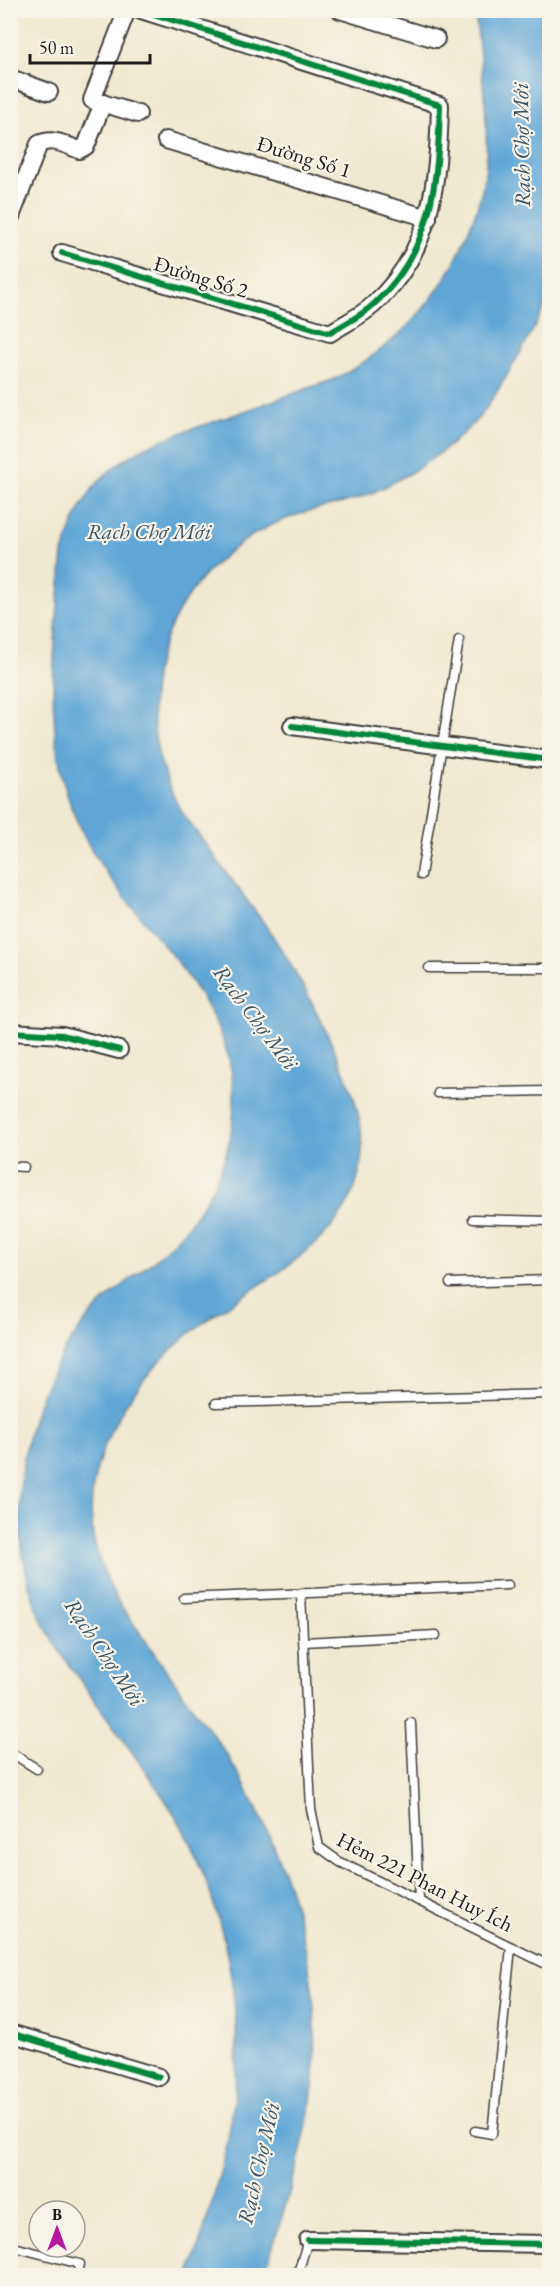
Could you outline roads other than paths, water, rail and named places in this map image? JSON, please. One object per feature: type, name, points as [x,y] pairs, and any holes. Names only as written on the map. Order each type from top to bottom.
[{"type":"street","points":[[127,10],[92,100],[138,114]]},
{"type":"street","points":[[141,10],[440,105],[439,163],[428,218]]},
{"type":"street","points":[[340,10],[428,37]]},
{"type":"street","points":[[10,78],[49,92]]},
{"type":"street","points":[[10,219],[39,144],[46,140],[79,150],[83,149],[103,103]]},
{"type":"street","name":"Đường Số 1","points":[[166,140],[428,218]]},
{"type":"street","name":"Đường Số 2","points":[[62,253],[330,333],[372,307],[391,286],[411,256],[428,218]]},
{"type":"street","points":[[292,726],[549,760]]},
{"type":"street","points":[[10,1032],[62,1035],[119,1050]]},
{"type":"street","points":[[10,2033],[159,2077]]},
{"type":"street","points":[[308,2240],[549,2244]]},
{"type":"lane","points":[[421,875],[459,640]]},
{"type":"lane","points":[[429,968],[549,968]]},
{"type":"lane","points":[[438,1093],[549,1091]]},
{"type":"lane","points":[[10,1166],[24,1167]]},
{"type":"lane","points":[[473,1219],[549,1221]]},
{"type":"lane","points":[[450,1283],[549,1280]]},
{"type":"lane","points":[[216,1403],[549,1394]]},
{"type":"lane","points":[[184,1598],[508,1585]]},
{"type":"lane","name":"Hẻm 221 Phan Huy Ích","points":[[302,1594],[311,1809],[319,1847],[340,1862],[549,1966]]},
{"type":"lane","points":[[304,1642],[436,1635]]},
{"type":"lane","points":[[411,1723],[419,1901]]},
{"type":"lane","points":[[10,1752],[37,1769]]},
{"type":"lane","points":[[475,2131],[492,2134],[511,1947]]},
{"type":"lane","points":[[297,2276],[308,2240]]},
{"type":"lane","points":[[10,2246],[80,2264],[77,2276]]},
{"type":"water","name":"Rạch Chợ Mới","points":[[475,11],[549,11],[551,275],[548,295],[537,322],[494,397],[481,415],[433,458],[392,483],[360,498],[303,513],[279,522],[234,548],[215,564],[183,604],[171,627],[161,651],[153,689],[157,748],[169,786],[186,818],[263,922],[302,985],[346,1076],[355,1101],[362,1141],[356,1184],[344,1210],[326,1233],[281,1271],[207,1320],[182,1340],[158,1364],[136,1390],[118,1418],[104,1448],[94,1479],[91,1512],[95,1545],[107,1580],[117,1600],[223,1749],[247,1790],[281,1865],[294,1904],[311,1983],[315,2024],[315,2064],[308,2118],[296,2171],[264,2275],[190,2275],[220,2173],[234,2098],[237,2058],[235,2017],[231,1977],[223,1937],[198,1860],[180,1823],[146,1771],[64,1658],[36,1607],[25,1568],[20,1528],[20,1488],[26,1448],[37,1409],[52,1372],[73,1337],[99,1306],[177,1238],[193,1219],[218,1177],[231,1130],[234,1106],[233,1082],[225,1045],[210,1011],[190,979],[96,857],[78,824],[66,792],[58,758],[53,690],[63,553],[76,518],[89,494],[107,473],[123,461],[175,435],[335,379],[359,365],[401,333],[435,293],[462,247],[483,187],[487,146]]}]
